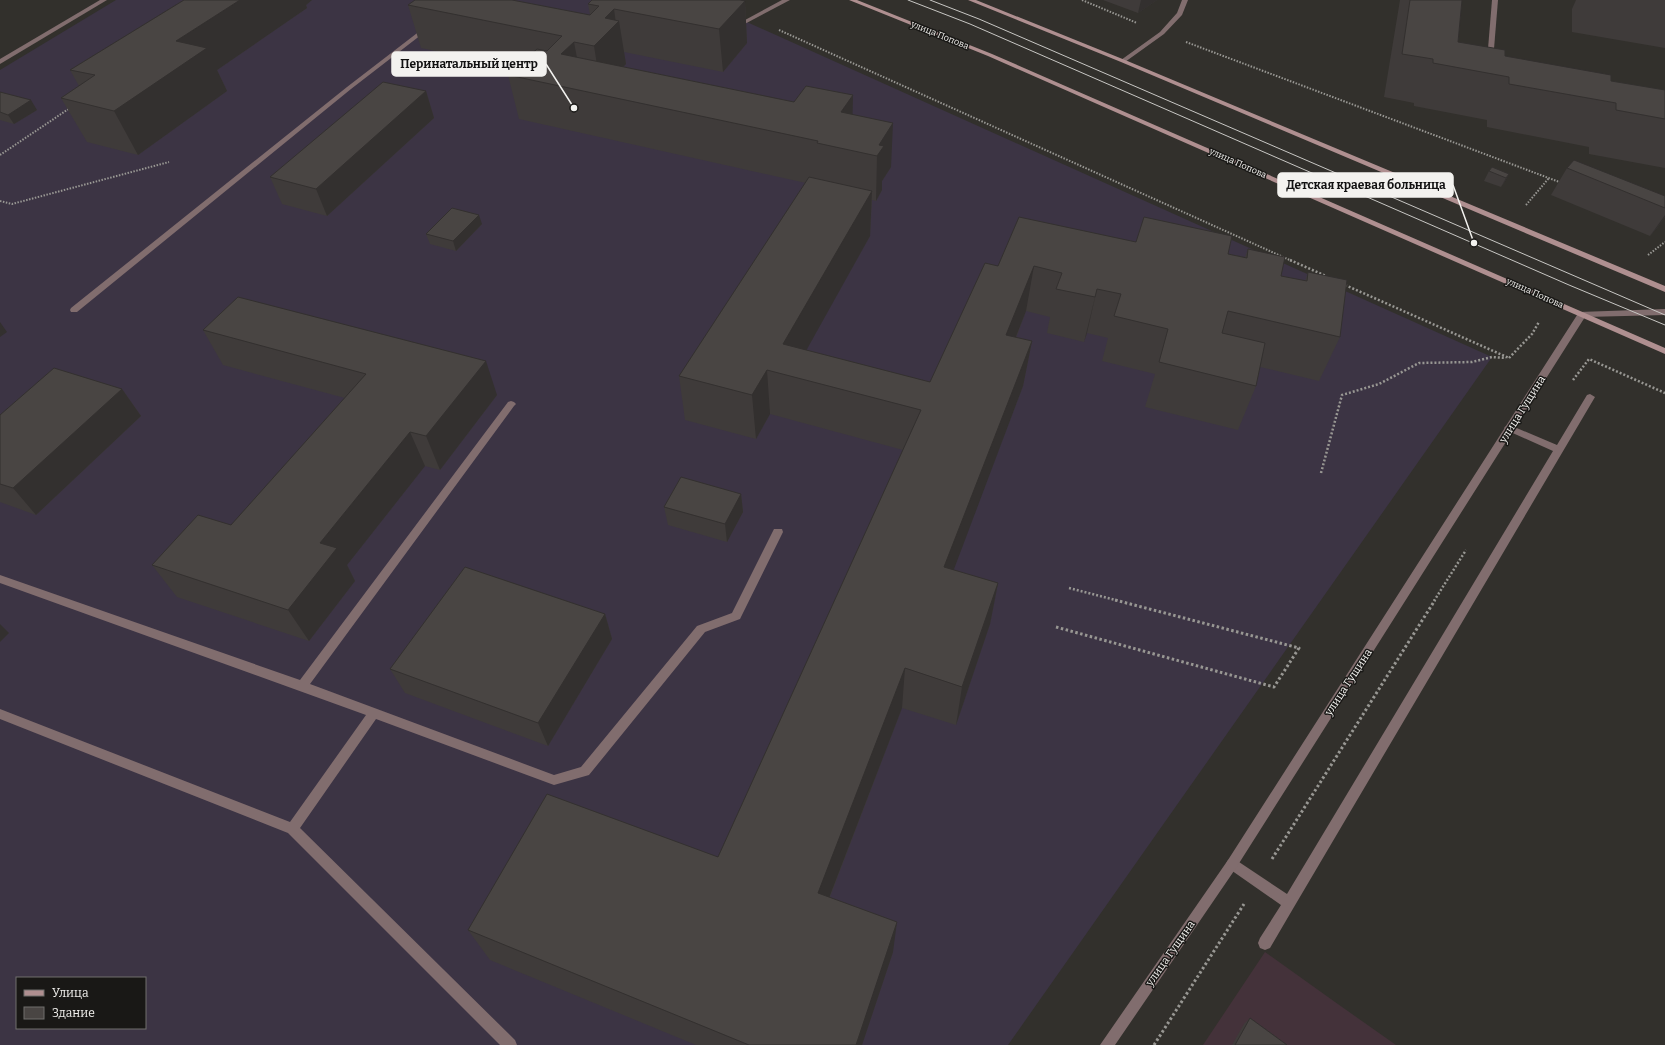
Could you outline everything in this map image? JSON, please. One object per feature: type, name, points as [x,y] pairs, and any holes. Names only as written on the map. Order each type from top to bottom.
[{"type":"main road","name":"улица Попова","points":[[852,0],[997,58],[1665,351]]},
{"type":"main road","points":[[976,1],[1665,288]]},
{"type":"street","points":[[0,62],[104,0]]},
{"type":"street","points":[[737,26],[787,0]]},
{"type":"street","points":[[1123,61],[1162,33],[1180,14],[1185,0]]},
{"type":"street","points":[[1489,66],[1495,0]]},
{"type":"street","points":[[74,310],[349,88],[431,24]]},
{"type":"street","points":[[1582,314],[1665,312]]},
{"type":"street","name":"улица Гущина","points":[[1107,1045],[1232,864],[1582,314]]},
{"type":"street","points":[[1265,943],[1590,397]]},
{"type":"street","points":[[302,686],[511,404]]},
{"type":"street","points":[[1509,428],[1559,450]]},
{"type":"street","points":[[0,579],[302,686],[554,780],[586,771],[701,629],[736,616],[778,532]]},
{"type":"street","points":[[292,829],[374,713]]},
{"type":"street","points":[[0,714],[292,829],[510,1045]]},
{"type":"street","points":[[1232,864],[1289,902]]},
{"type":"path","points":[[1082,0],[1162,33],[1563,184]]},
{"type":"path","points":[[820,49],[1328,277]]},
{"type":"path","points":[[0,155],[73,106]]},
{"type":"path","points":[[0,201],[12,204],[169,162]]},
{"type":"path","points":[[1526,206],[1549,178]]},
{"type":"path","points":[[1646,256],[1665,242]]},
{"type":"path","points":[[1342,283],[1509,358]]},
{"type":"path","points":[[1321,473],[1342,395],[1379,384],[1419,363],[1472,362],[1492,358],[1509,358],[1532,334],[1539,322]]},
{"type":"path","points":[[1571,383],[1590,359],[1665,393]]},
{"type":"path","points":[[1154,1045],[1468,548]]},
{"type":"path","points":[[1056,627],[1274,687],[1299,648],[1069,588]]},
{"type":"shaded area","points":[[116,0],[698,0],[1492,357],[1008,1045],[0,1045],[0,70]]},
{"type":"shaded area","points":[[1265,952],[1335,1002],[1396,1045],[1203,1045]]},
{"type":"building","points":[[184,0],[240,0],[176,41],[207,48],[114,111],[61,98],[95,75],[70,70]]},
{"type":"building","points":[[415,0],[512,0],[590,15],[599,6],[588,4],[592,0],[745,1],[719,29],[614,9],[605,18],[619,21],[594,46],[574,42],[561,54],[794,102],[806,86],[853,95],[841,112],[893,123],[879,145],[884,146],[877,156],[817,143],[818,141],[508,75],[537,49],[547,51],[562,36],[408,5]]},
{"type":"building","points":[[1410,0],[1462,0],[1458,42],[1505,50],[1505,56],[1611,75],[1611,81],[1665,90],[1665,119],[1616,110],[1616,103],[1509,84],[1509,77],[1433,63],[1433,59],[1402,54]]},
{"type":"building","points":[[383,82],[426,91],[316,189],[270,177]]},
{"type":"building","points":[[0,92],[31,100],[8,115],[0,112]]},
{"type":"building","points":[[1574,160],[1665,196],[1665,208],[1567,168]]},
{"type":"building","points":[[1492,167],[1509,174],[1506,178],[1489,171]]},
{"type":"building","points":[[809,177],[872,191],[783,344],[930,382],[985,263],[998,266],[1019,217],[1136,242],[1144,217],[1232,236],[1228,254],[1247,258],[1248,249],[1285,257],[1281,276],[1307,281],[1308,272],[1347,280],[1340,337],[1228,311],[1222,333],[1265,343],[1256,386],[1159,362],[1168,329],[1114,316],[1121,294],[1097,289],[1095,297],[1056,289],[1062,273],[1034,266],[1006,335],[1032,341],[944,567],[998,583],[962,687],[905,668],[818,893],[897,922],[856,1045],[749,1045],[468,930],[547,794],[718,857],[921,410],[767,370],[752,395],[679,376]]},
{"type":"building","points":[[452,208],[479,215],[453,241],[426,234]]},
{"type":"building","points":[[238,297],[486,361],[426,436],[410,432],[320,543],[337,548],[288,610],[152,565],[198,515],[231,525],[366,374],[203,330]]},
{"type":"building","points":[[54,368],[122,389],[13,488],[0,484],[0,415]]},
{"type":"building","points":[[681,477],[741,494],[725,524],[664,507]]},
{"type":"building","points":[[465,567],[605,614],[538,723],[390,669]]},
{"type":"building","points":[[1250,1018],[1287,1045],[1235,1045]]},
{"type":"tram line","points":[[908,0],[970,24],[1569,285],[1665,325]]},
{"type":"tram line","points":[[930,0],[979,19],[1665,315]]},
{"type":"place","name":"Перинатальный центр","points":[[574,108]]},
{"type":"place","name":"Детская краевая больница","points":[[1474,243]]}]
